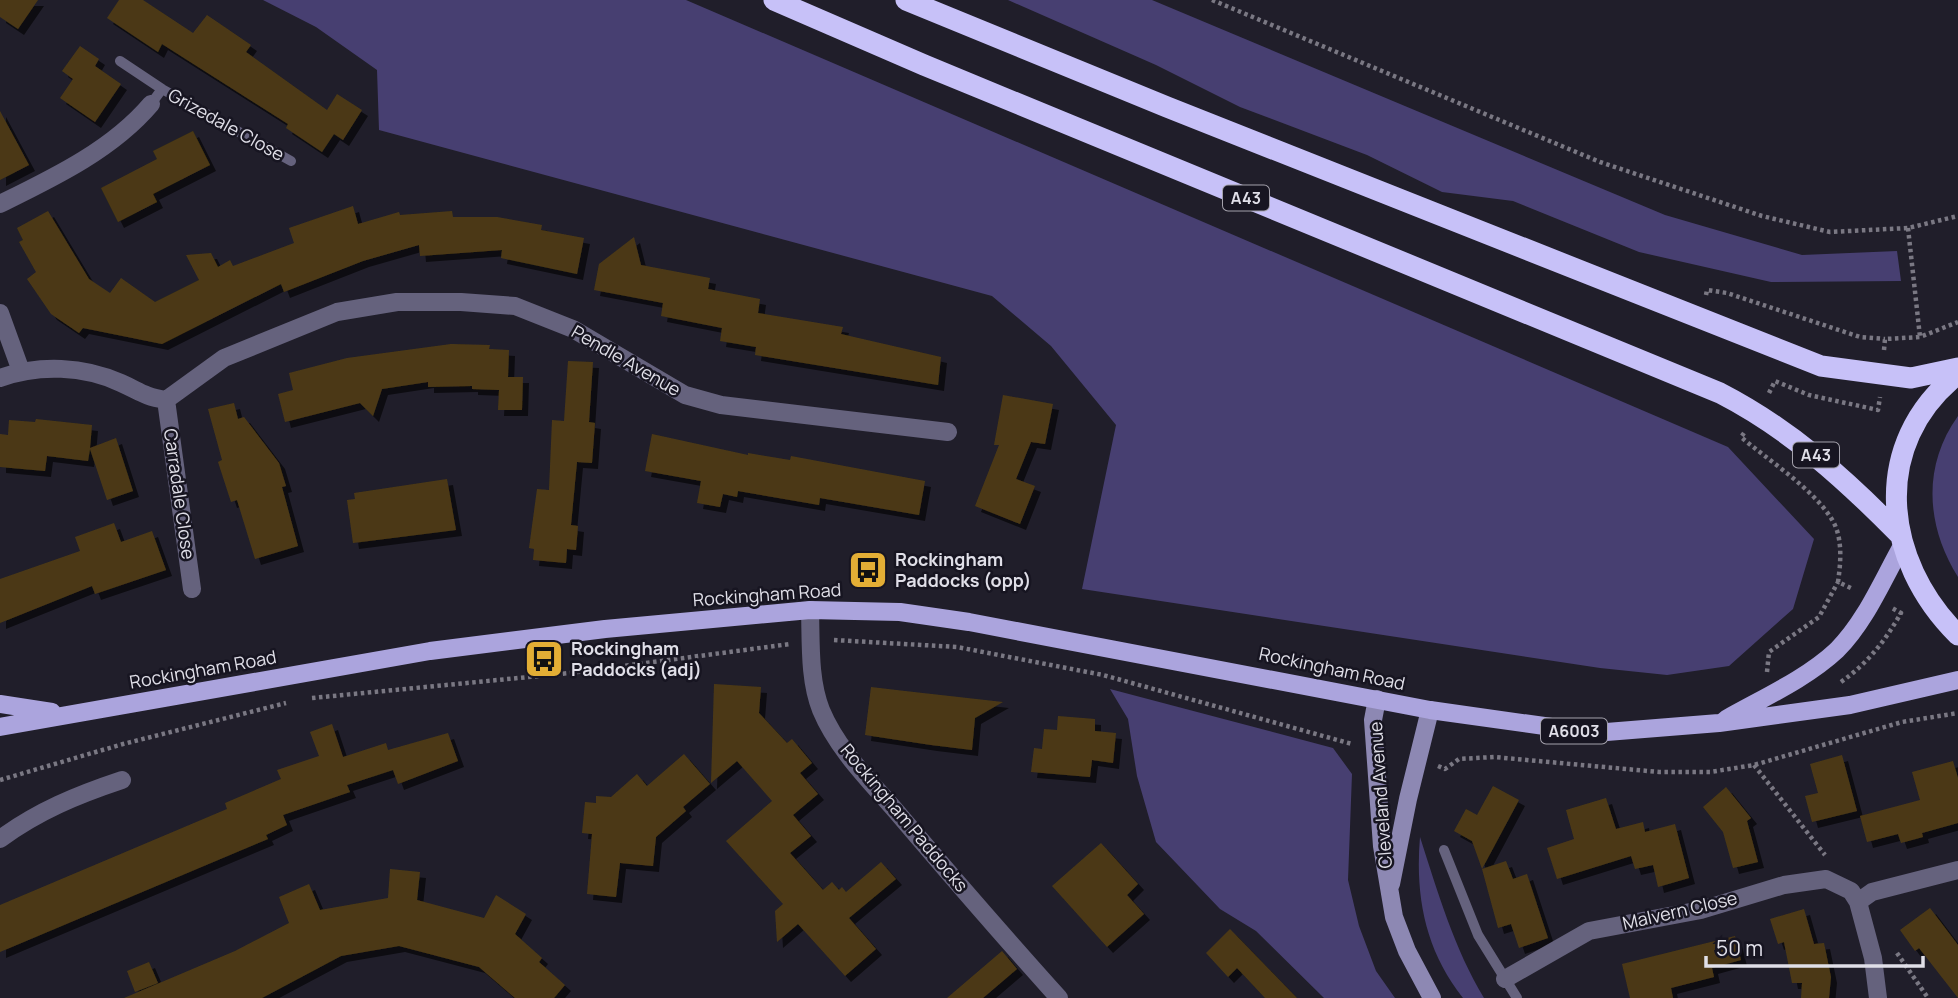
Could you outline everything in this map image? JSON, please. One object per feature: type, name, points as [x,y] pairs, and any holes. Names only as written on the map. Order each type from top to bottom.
[{"type":"highway","name":"A43","points":[[774,0],[924,65],[1720,393],[1759,413],[1804,445],[1852,486],[1901,539]]},
{"type":"highway","points":[[906,0],[1697,319],[1821,366],[1911,378],[1958,368]]},
{"type":"highway","name":"A43","points":[[1958,374],[1928,403],[1903,452],[1895,505],[1901,539],[1922,590],[1942,619],[1958,635]]},
{"type":"main road","name":"Rockingham Road","points":[[1719,723],[1819,665],[1839,648],[1865,613],[1901,539]]},
{"type":"main road","name":"Rockingham Road","points":[[0,727],[66,714],[137,705],[430,651],[605,629],[810,610],[900,612],[969,622],[1430,710],[1594,733],[1719,723],[1850,705],[1958,680]]},
{"type":"main road","name":"Rockingham Road","points":[[0,704],[66,714]]},
{"type":"street","name":"Grizedale Close","points":[[0,204],[66,171],[137,120],[156,96]]},
{"type":"street","name":"Pendle Avenue","points":[[166,400],[224,358],[337,312],[397,302],[461,302],[515,306],[573,329],[685,395],[721,405],[948,432]]},
{"type":"street","points":[[0,313],[21,370]]},
{"type":"street","points":[[0,378],[21,370],[84,370],[123,384],[142,396],[166,400]]},
{"type":"street","name":"Carradale Close","points":[[166,400],[192,589]]},
{"type":"street","name":"Rockingham Paddocks","points":[[810,610],[814,684],[821,710],[835,735],[854,762],[1059,998]]},
{"type":"street","name":"Cleveland Avenue","points":[[1377,699],[1373,720],[1382,846],[1394,917],[1407,951],[1432,998]]},
{"type":"street","name":"Cleveland Avenue","points":[[1390,891],[1430,710]]},
{"type":"street","points":[[0,839],[25,821],[69,798],[122,780]]},
{"type":"street","points":[[1878,998],[1873,958],[1858,902],[1872,892],[1958,870]]},
{"type":"street","name":"Malvern Close","points":[[1505,979],[1589,931],[1701,910],[1784,885],[1826,879],[1851,891],[1858,902]]},
{"type":"lane","name":"Grizedale Close","points":[[120,61],[156,96],[291,161]]},
{"type":"lane","points":[[1444,850],[1478,936],[1517,998]]},
{"type":"path","points":[[1212,0],[1600,162],[1807,229],[1829,232],[1908,228],[1958,216]]},
{"type":"path","points":[[1908,228],[1920,337]]},
{"type":"path","points":[[1697,319],[1707,290],[1727,293],[1860,337],[1920,337],[1958,322]]},
{"type":"path","points":[[1884,351],[1885,339]]},
{"type":"path","points":[[1768,394],[1775,382],[1809,395],[1878,410],[1880,399]]},
{"type":"path","points":[[1749,426],[1741,437],[1812,498],[1832,519],[1840,547],[1838,582],[1819,617],[1769,652],[1764,697]]},
{"type":"path","points":[[1838,582],[1851,588]]},
{"type":"path","points":[[1843,691],[1839,683],[1861,668],[1886,639],[1901,613],[1894,609]]},
{"type":"path","points":[[839,639],[957,647],[1103,675],[1358,746]]},
{"type":"path","points":[[310,698],[570,673],[787,645]]},
{"type":"path","points":[[0,780],[123,744],[297,700]]},
{"type":"path","points":[[1439,766],[1445,769],[1459,759],[1494,757],[1659,772],[1710,772],[1754,765],[1902,722],[1958,713]]},
{"type":"shaded area","points":[[263,0],[686,0],[1728,447],[1814,539],[1793,609],[1729,666],[1667,675],[1600,668],[1082,589],[1116,425],[1051,346],[992,296],[379,130],[377,70],[316,27]]},
{"type":"shaded area","points":[[1008,0],[1152,0],[1665,215],[1802,255],[1897,251],[1901,281],[1771,282],[1639,252],[1513,201],[1442,192],[1367,155],[1240,107],[1156,65]]},
{"type":"shaded area","points":[[1958,416],[1958,577],[1939,537],[1933,496],[1938,455]]},
{"type":"shaded area","points":[[1110,689],[1333,748],[1352,774],[1348,880],[1359,926],[1376,971],[1395,998],[1324,998],[1256,931],[1220,909],[1156,842],[1137,776],[1128,719]]},
{"type":"shaded area","points":[[1420,837],[1455,940],[1484,998],[1463,998],[1450,980],[1431,942],[1421,901]]},
{"type":"building","points":[[0,0],[38,0],[18,29],[0,17]]},
{"type":"building","points":[[119,0],[143,0],[193,33],[207,15],[251,45],[246,52],[327,110],[337,94],[362,110],[343,140],[334,134],[322,152],[286,128],[288,124],[162,44],[158,52],[107,18]]},
{"type":"building","points":[[80,46],[99,59],[95,66],[121,84],[95,122],[60,98],[73,79],[62,71]]},
{"type":"building","points":[[0,111],[29,165],[0,180]]},
{"type":"building","points":[[193,131],[210,165],[153,194],[157,202],[118,222],[101,188],[157,159],[153,151]]},
{"type":"building","points":[[353,206],[358,224],[399,212],[400,215],[452,211],[453,217],[497,217],[542,225],[541,230],[584,238],[577,274],[501,258],[502,250],[420,256],[419,245],[363,261],[284,292],[281,284],[162,344],[83,328],[79,333],[51,314],[27,279],[36,272],[19,242],[23,240],[17,228],[48,211],[89,279],[110,293],[121,278],[155,302],[199,280],[186,255],[211,253],[218,267],[230,260],[233,266],[294,243],[289,228]]},
{"type":"building","points":[[634,237],[641,265],[710,278],[708,289],[760,299],[758,313],[843,327],[841,334],[941,357],[938,385],[755,355],[756,347],[720,341],[722,328],[661,316],[663,303],[594,290],[599,264]]},
{"type":"building","points":[[451,344],[490,345],[489,349],[509,350],[508,377],[523,377],[522,410],[498,410],[499,390],[472,389],[472,386],[428,387],[428,382],[382,389],[373,416],[360,403],[285,422],[278,394],[293,390],[289,373],[347,358]]},
{"type":"building","points":[[568,361],[593,362],[589,422],[595,423],[592,463],[577,462],[571,525],[578,526],[576,550],[567,549],[566,563],[533,560],[534,549],[529,548],[537,489],[549,490],[552,420],[564,421]]},
{"type":"building","points":[[1003,395],[1053,404],[1045,444],[1031,442],[1016,479],[1035,486],[1020,524],[975,506],[999,445],[994,445]]},
{"type":"building","points":[[234,403],[238,419],[244,417],[279,463],[286,486],[282,487],[298,546],[255,559],[237,500],[231,502],[218,462],[222,460],[208,409]]},
{"type":"building","points":[[36,419],[92,425],[90,448],[116,438],[133,491],[107,500],[90,449],[88,461],[47,456],[45,471],[0,467],[0,434],[8,435],[9,420],[35,422]]},
{"type":"building","points":[[652,434],[748,455],[790,460],[791,456],[925,481],[919,515],[820,498],[819,505],[738,491],[737,497],[723,494],[720,507],[697,503],[701,481],[645,471]]},
{"type":"building","points":[[447,479],[456,530],[353,543],[347,500],[355,499],[354,493]]},
{"type":"building","points":[[114,523],[121,542],[152,531],[166,570],[95,594],[92,586],[0,623],[0,579],[80,551],[75,537]]},
{"type":"building","points":[[714,684],[761,687],[759,713],[787,743],[792,739],[812,763],[800,773],[818,794],[793,815],[811,836],[790,853],[823,890],[832,882],[839,890],[842,887],[846,892],[881,862],[896,879],[849,918],[876,949],[845,976],[798,924],[777,942],[775,911],[783,904],[726,841],[772,801],[737,761],[711,783]]},
{"type":"building","points":[[871,687],[1003,702],[975,718],[972,750],[865,735]]},
{"type":"building","points":[[1058,716],[1095,719],[1095,731],[1116,733],[1113,763],[1092,760],[1090,777],[1031,772],[1034,748],[1042,749],[1044,729],[1057,730]]},
{"type":"building","points":[[332,724],[343,757],[386,743],[388,750],[448,733],[458,761],[398,784],[393,770],[347,785],[350,792],[283,815],[287,825],[266,835],[268,839],[0,952],[0,905],[227,809],[225,803],[281,779],[277,770],[319,756],[310,732]]},
{"type":"building","points":[[684,754],[710,784],[683,807],[686,811],[656,837],[653,866],[620,863],[616,897],[587,894],[592,834],[582,833],[585,802],[596,803],[596,796],[611,797],[637,774],[647,786]]},
{"type":"building","points":[[1842,755],[1857,811],[1812,822],[1805,796],[1818,793],[1810,764]]},
{"type":"building","points":[[1953,761],[1958,778],[1958,823],[1922,833],[1923,837],[1901,843],[1898,834],[1867,842],[1860,816],[1920,800],[1912,772]]},
{"type":"building","points":[[1493,786],[1519,800],[1482,869],[1472,841],[1454,831],[1466,809],[1477,815]]},
{"type":"building","points":[[1726,787],[1751,818],[1747,821],[1758,862],[1733,868],[1723,832],[1703,807]]},
{"type":"building","points":[[1606,798],[1616,829],[1643,822],[1645,832],[1675,824],[1689,878],[1658,887],[1653,865],[1635,869],[1631,856],[1557,879],[1547,848],[1574,839],[1566,810]]},
{"type":"building","points":[[1101,843],[1138,884],[1127,895],[1144,914],[1107,947],[1052,886]]},
{"type":"building","points":[[1506,861],[1513,879],[1527,874],[1548,938],[1519,948],[1511,924],[1498,928],[1482,869]]},
{"type":"building","points":[[390,869],[420,872],[417,900],[484,918],[496,895],[526,914],[515,934],[542,958],[539,962],[565,985],[554,998],[515,998],[479,967],[399,946],[341,956],[262,998],[124,998],[235,951],[289,923],[279,897],[309,884],[320,910],[388,898]]},
{"type":"building","points":[[1930,908],[1958,945],[1958,998],[1919,948],[1915,951],[1900,930]]},
{"type":"building","points":[[1804,909],[1814,944],[1824,943],[1831,977],[1829,998],[1801,998],[1802,983],[1792,983],[1784,942],[1778,944],[1770,919]]},
{"type":"building","points":[[1230,929],[1297,998],[1265,998],[1237,968],[1228,977],[1206,953]]},
{"type":"building","points":[[1735,936],[1741,960],[1712,968],[1714,977],[1671,988],[1673,998],[1630,998],[1622,964]]},
{"type":"building","points":[[1002,951],[1017,969],[983,998],[947,998]]},
{"type":"building","points":[[149,962],[158,983],[135,992],[127,971]]},
{"type":"place","name":"Rockingham Paddocks (opp)","points":[[868,570]]},
{"type":"place","name":"Rockingham Paddocks (adj)","points":[[544,659]]}]
